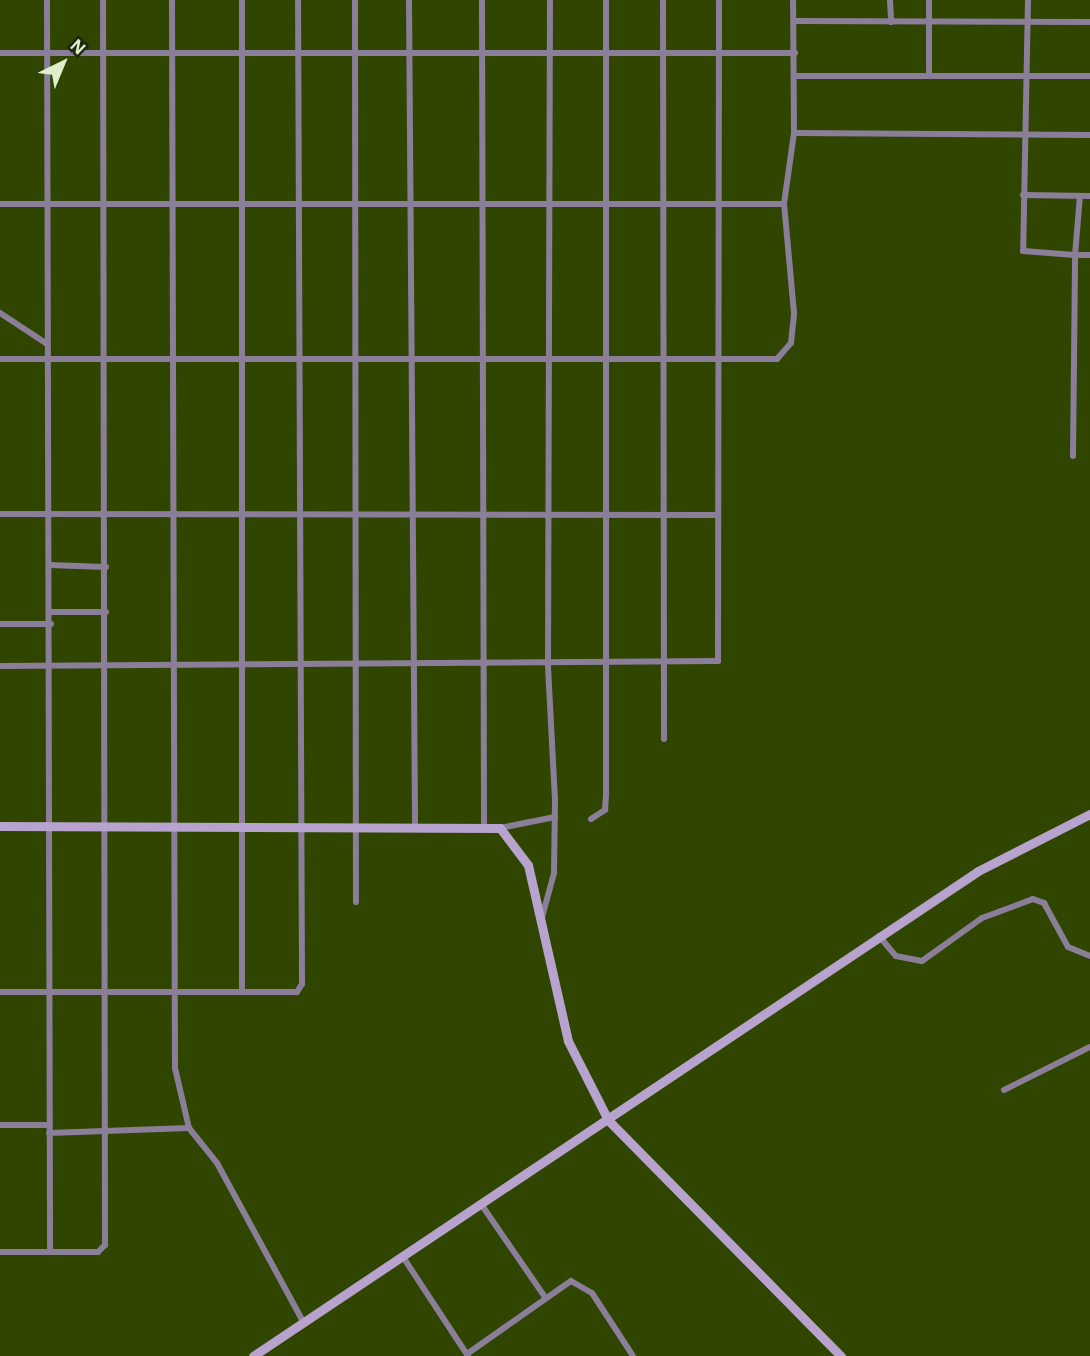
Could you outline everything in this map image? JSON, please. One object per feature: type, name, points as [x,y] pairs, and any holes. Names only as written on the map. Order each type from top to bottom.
[{"type":"street","points":[[47,0],[48,514],[51,611],[50,1252]]},
{"type":"street","points":[[0,1252],[98,1252],[105,1245],[106,516],[100,204],[103,0]]},
{"type":"street","points":[[172,0],[170,51],[176,826],[175,1068],[189,1128],[217,1163],[304,1323]]},
{"type":"street","points":[[242,0],[239,514],[245,667],[241,825],[242,988]]},
{"type":"street","points":[[0,992],[242,988],[296,992],[302,985],[298,0]]},
{"type":"street","points":[[355,0],[352,357],[358,667],[356,902]]},
{"type":"street","points":[[409,0],[407,204],[415,514],[415,825]]},
{"type":"street","points":[[482,0],[481,514],[484,824]]},
{"type":"street","points":[[541,921],[554,873],[555,817],[548,665],[553,511],[547,358],[550,0]]},
{"type":"street","points":[[591,819],[605,810],[608,662],[606,0]]},
{"type":"street","points":[[663,0],[664,738]]},
{"type":"street","points":[[0,666],[482,667],[664,661],[715,663],[721,657],[718,515],[714,487],[721,359],[719,0]]},
{"type":"street","points":[[0,359],[47,356],[240,359],[777,359],[791,343],[794,313],[785,204],[794,133],[796,76],[793,0]]},
{"type":"street","points":[[890,0],[891,22]]},
{"type":"street","points":[[929,0],[929,76]]},
{"type":"street","points":[[1028,0],[1023,251],[1090,255]]},
{"type":"street","points":[[794,21],[1090,22]]},
{"type":"street","points":[[0,53],[102,54],[355,49],[482,54],[606,50],[795,53]]},
{"type":"street","points":[[796,76],[1090,76]]},
{"type":"street","points":[[794,133],[1090,135]]},
{"type":"street","points":[[1023,195],[1090,196]]},
{"type":"street","points":[[1073,456],[1075,255],[1080,196]]},
{"type":"street","points":[[0,204],[240,201],[407,204],[481,201],[722,206],[785,204]]},
{"type":"street","points":[[0,313],[47,344]]},
{"type":"street","points":[[0,514],[172,517],[356,511],[481,514],[607,510],[718,515]]},
{"type":"street","points":[[50,565],[106,567]]},
{"type":"street","points":[[51,611],[106,612]]},
{"type":"street","points":[[0,624],[51,624]]},
{"type":"street","points":[[253,1356],[1012,850],[1090,814]]},
{"type":"street","points":[[0,826],[484,824],[500,828],[555,817]]},
{"type":"street","points":[[500,828],[522,849],[569,1041],[608,1120],[841,1356]]},
{"type":"street","points":[[880,936],[896,956],[922,961],[982,918],[1033,899],[1044,903],[1068,947],[1090,956]]},
{"type":"street","points":[[1004,1090],[1090,1047]]},
{"type":"street","points":[[0,1125],[49,1125]]},
{"type":"street","points":[[49,1133],[189,1128]]},
{"type":"street","points":[[481,1204],[545,1297]]},
{"type":"street","points":[[402,1257],[468,1355],[545,1297],[571,1281],[581,1283],[631,1356]]}]
